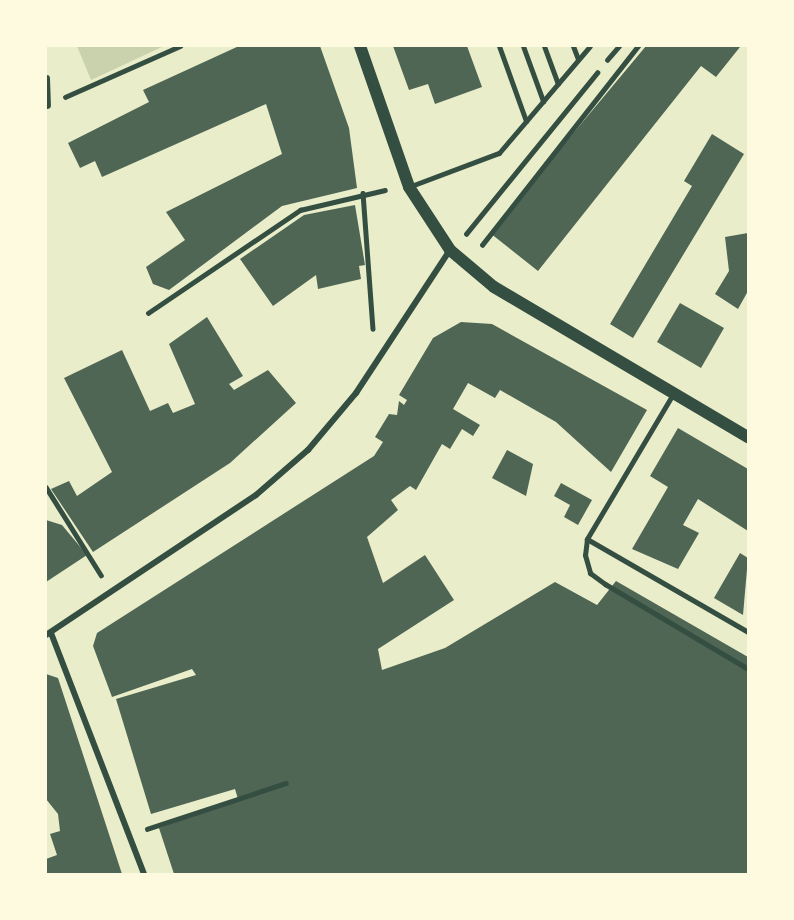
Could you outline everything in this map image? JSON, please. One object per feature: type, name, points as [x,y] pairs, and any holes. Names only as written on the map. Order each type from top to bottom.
[{"type":"street","points":[[360,46],[408,187],[450,250],[494,287],[748,437]]},
{"type":"street","points":[[46,78],[47,106]]},
{"type":"street","points":[[144,874],[48,634],[256,495],[308,450],[376,361],[450,250]]},
{"type":"lane","points":[[499,46],[526,121]]},
{"type":"lane","points":[[523,46],[543,101]]},
{"type":"lane","points":[[544,46],[558,84]]},
{"type":"lane","points":[[573,46],[578,60]]},
{"type":"lane","points":[[408,187],[499,153],[590,46]]},
{"type":"lane","points":[[673,394],[587,539],[590,573],[748,668]]},
{"type":"lane","points":[[587,539],[748,632]]},
{"type":"path","points":[[47,106],[180,46]]},
{"type":"path","points":[[450,250],[618,46]]},
{"type":"path","points":[[489,251],[481,245],[638,46]]},
{"type":"path","points":[[148,313],[300,210],[363,193],[408,187]]},
{"type":"path","points":[[363,193],[376,361]]},
{"type":"path","points":[[46,487],[112,592]]},
{"type":"path","points":[[155,825],[286,783]]},
{"type":"green space","points":[[77,46],[164,46],[91,80]]},
{"type":"building","points":[[239,46],[320,46],[349,128],[357,188],[282,206],[169,290],[153,284],[146,267],[185,240],[166,212],[282,154],[266,104],[102,177],[95,161],[80,168],[68,143],[149,102],[143,90]]},
{"type":"building","points":[[393,46],[467,46],[482,87],[435,104],[428,84],[409,90]]},
{"type":"building","points":[[646,46],[740,47],[716,77],[701,66],[538,271],[490,233]]},
{"type":"building","points":[[712,134],[744,154],[633,338],[610,324],[692,186],[684,181]]},
{"type":"building","points":[[355,205],[365,265],[359,266],[361,279],[318,289],[316,275],[273,306],[240,259],[304,215]]},
{"type":"building","points":[[748,233],[748,291],[738,309],[715,294],[729,271],[725,237]]},
{"type":"building","points":[[680,303],[724,328],[701,368],[657,342]]},
{"type":"building","points":[[207,317],[243,376],[229,384],[234,390],[268,370],[296,403],[230,463],[93,552],[51,489],[69,481],[77,496],[112,472],[64,378],[122,350],[150,411],[168,403],[173,413],[195,404],[169,344]]},
{"type":"building","points":[[461,322],[492,324],[647,410],[611,472],[556,422],[500,390],[495,398],[468,383],[453,409],[480,425],[473,436],[462,429],[450,449],[442,444],[416,490],[410,486],[391,500],[398,510],[367,537],[383,583],[425,555],[454,600],[378,649],[382,670],[445,648],[555,582],[597,605],[616,581],[748,657],[748,874],[174,874],[159,828],[238,799],[235,789],[151,814],[116,699],[196,675],[192,669],[112,697],[93,646],[97,633],[374,456],[383,442],[375,437],[389,414],[397,415],[399,401],[404,405],[407,400],[399,395],[433,338]]},
{"type":"building","points":[[678,428],[748,469],[748,531],[698,499],[683,525],[699,533],[678,569],[632,549],[668,487],[650,476]]},
{"type":"building","points":[[507,450],[533,464],[526,496],[492,478]]},
{"type":"building","points":[[561,483],[592,500],[578,525],[564,517],[570,505],[554,496]]},
{"type":"building","points":[[46,520],[62,525],[87,555],[46,582]]},
{"type":"building","points":[[740,553],[748,558],[743,615],[714,598]]},
{"type":"building","points":[[46,674],[58,678],[122,874],[46,874],[46,859],[57,855],[50,834],[60,831],[58,814],[46,799]]}]
